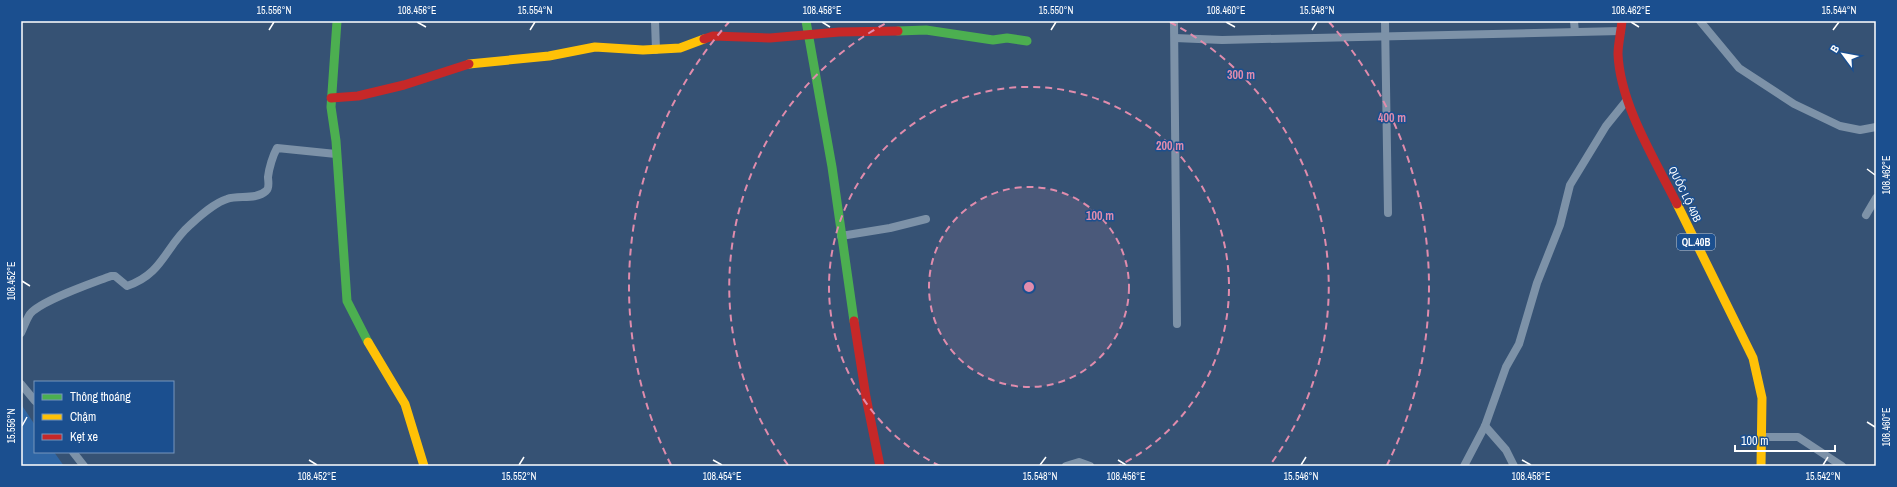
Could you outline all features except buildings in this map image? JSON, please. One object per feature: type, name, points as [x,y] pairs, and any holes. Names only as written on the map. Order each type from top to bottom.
[{"type":"main road","points":[[337,21],[331,98],[344,265],[349,307],[361,331],[405,404],[424,466]]},
{"type":"main road","points":[[806,21],[835,188],[857,348],[870,423],[880,466]]},
{"type":"main road","name":"QUỐC LỘ 40B","points":[[1622,21],[1618,54],[1623,89],[1627,100],[1753,358],[1762,398],[1761,466]]},
{"type":"main road","points":[[331,98],[367,94],[404,85],[454,68],[485,62],[549,56],[595,48],[656,50],[688,46],[713,36],[770,38],[839,32],[926,30],[993,40],[1007,38],[1027,41]]},
{"type":"street","points":[[655,21],[656,50]]},
{"type":"street","points":[[1174,21],[1177,324]]},
{"type":"street","points":[[1385,21],[1388,213]]},
{"type":"street","points":[[1574,21],[1575,32]]},
{"type":"street","points":[[1700,21],[1739,68],[1794,104],[1840,126],[1860,130],[1876,127]]},
{"type":"street","points":[[1174,38],[1222,40],[1621,31]]},
{"type":"street","points":[[1464,466],[1485,426],[1506,367],[1519,344],[1537,283],[1560,225],[1570,185],[1606,126],[1627,100]]},
{"type":"street","points":[[21,333],[27,319],[34,310],[64,294],[111,276],[115,276],[127,286],[146,277],[156,268],[189,225],[220,202],[230,198],[256,195],[266,192],[268,190],[269,172],[277,148],[336,154]]},
{"type":"street","points":[[1866,215],[1876,198]]},
{"type":"street","points":[[841,236],[890,228],[926,219]]},
{"type":"street","points":[[21,384],[34,400]]},
{"type":"street","points":[[1485,426],[1506,450],[1514,466]]},
{"type":"street","points":[[1762,437],[1798,437],[1842,466]]},
{"type":"street","points":[[74,453],[84,466]]},
{"type":"street","points":[[1066,466],[1079,462],[1090,466]]},
{"type":"shaded area","points":[[21,404],[34,424],[34,453],[55,453],[64,466],[21,466]]},
{"type":"traffic: fast","points":[[337,21],[331,107],[336,141],[347,301],[368,342]]},
{"type":"traffic: fast","points":[[806,21],[832,167],[854,321]]},
{"type":"traffic: fast","points":[[898,31],[926,30],[993,40],[1007,38],[1027,41]]},
{"type":"traffic: slow","points":[[469,64],[549,56],[595,47],[643,50],[680,48],[704,39]]},
{"type":"traffic: slow","points":[[1677,204],[1753,358],[1762,398],[1761,466]]},
{"type":"traffic: slow","points":[[368,342],[405,404],[424,466]]},
{"type":"traffic: jam","points":[[1622,21],[1618,54],[1620,73],[1625,92],[1640,131],[1677,204]]},
{"type":"traffic: jam","points":[[704,39],[713,36],[770,38],[839,32],[898,31]]},
{"type":"traffic: jam","points":[[331,98],[358,96],[404,85],[469,64]]},
{"type":"traffic: jam","points":[[854,321],[866,397],[880,466]]}]
